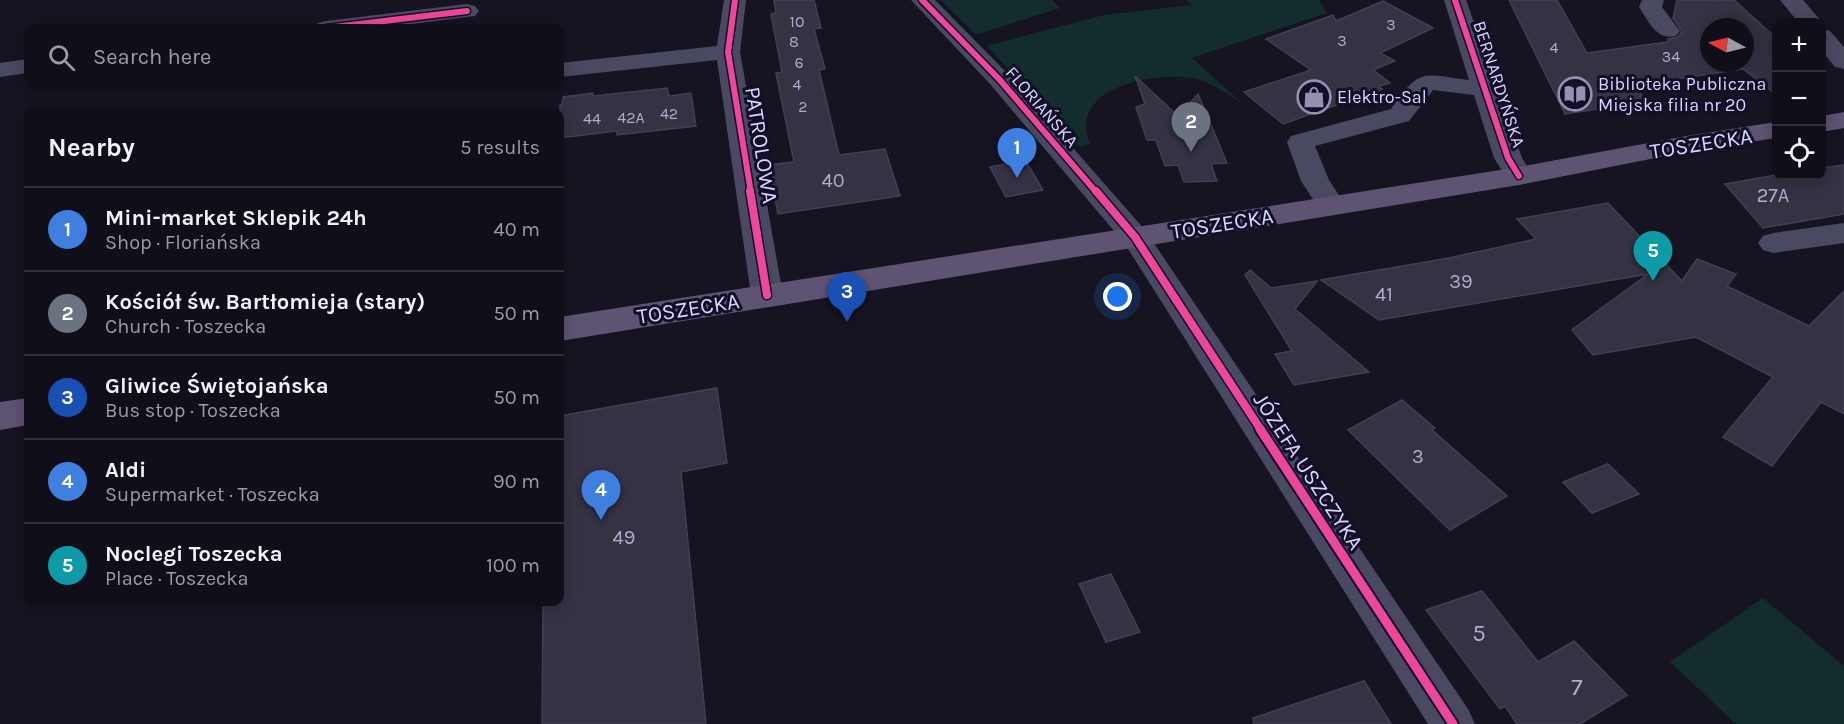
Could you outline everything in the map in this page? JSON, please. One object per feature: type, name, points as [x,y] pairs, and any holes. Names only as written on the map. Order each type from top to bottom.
[{"type":"main road","points":[[1826,123],[1844,120]]},
{"type":"main road","name":"TOSZECKA","points":[[564,328],[1519,176],[1686,144],[1772,131]]},
{"type":"main road","points":[[0,416],[24,413]]},
{"type":"street","points":[[357,24],[364,0]]},
{"type":"street","name":"PATROLOWA","points":[[735,0],[728,52],[767,295]]},
{"type":"street","name":"FLORIAŃSKA","points":[[922,0],[999,80],[1135,237]]},
{"type":"street","name":"BERNARDYŃSKA","points":[[1455,0],[1508,158],[1519,176]]},
{"type":"street","points":[[1653,0],[1650,7],[1653,14],[1668,31]]},
{"type":"street","points":[[1791,0],[1807,18]]},
{"type":"street","points":[[366,24],[467,13]]},
{"type":"street","points":[[1826,42],[1844,62]]},
{"type":"street","points":[[564,70],[728,52]]},
{"type":"street","points":[[0,70],[24,67]]},
{"type":"street","points":[[1332,206],[1315,181],[1300,142],[1400,115],[1426,82],[1485,89]]},
{"type":"street","points":[[1773,243],[1844,234]]},
{"type":"street","name":"JÓZEFA USZCZYKA","points":[[1135,237],[1453,724]]},
{"type":"green space","points":[[940,0],[1052,0],[1060,8],[979,34],[974,33]]},
{"type":"green space","points":[[1186,0],[1319,0],[1327,13],[1192,58],[1242,103],[1212,85],[1192,78],[1156,78],[1136,81],[1102,97],[1091,109],[1086,125],[1090,144],[1080,147],[988,47],[1104,15],[1192,5]]},
{"type":"green space","points":[[1763,598],[1844,666],[1844,724],[1736,724],[1670,662]]},
{"type":"building","points":[[774,0],[814,0],[821,28],[814,29],[825,69],[819,70],[839,155],[885,149],[900,196],[778,214],[768,165],[794,162],[776,73],[782,72],[771,14],[776,13]]},
{"type":"building","points":[[1509,0],[1557,0],[1587,53],[1668,42],[1668,39],[1678,37],[1682,31],[1673,18],[1677,0],[1734,0],[1754,18],[1700,18],[1700,72],[1723,72],[1636,85],[1645,102],[1565,114]]},
{"type":"building","points":[[1383,1],[1433,28],[1380,53],[1395,61],[1373,70],[1390,83],[1379,86],[1382,89],[1283,124],[1244,92],[1311,70],[1266,39],[1333,15],[1336,21]]},
{"type":"building","points":[[1754,18],[1772,34],[1772,91],[1747,72],[1754,72]]},
{"type":"building","points":[[1135,76],[1178,116],[1198,94],[1227,163],[1211,164],[1217,181],[1184,182],[1178,165],[1165,166],[1156,140],[1147,140],[1136,107],[1145,104]]},
{"type":"building","points":[[667,88],[669,96],[691,93],[696,126],[617,135],[617,131],[564,138],[564,108],[560,108],[563,97],[593,93],[593,96]]},
{"type":"building","points":[[1025,160],[1043,190],[1006,197],[990,167]]},
{"type":"building","points":[[1844,165],[1844,214],[1763,228],[1725,184],[1772,176],[1772,180],[1826,180],[1826,167]]},
{"type":"building","points":[[1608,203],[1682,281],[1697,259],[1736,274],[1727,286],[1809,326],[1844,291],[1844,414],[1821,402],[1772,466],[1723,437],[1773,377],[1696,337],[1593,355],[1572,330],[1648,274],[1379,320],[1321,280],[1449,258],[1536,239],[1517,219]]},
{"type":"building","points":[[1250,270],[1271,288],[1317,281],[1295,309],[1369,372],[1294,385],[1275,354],[1292,351],[1245,275]]},
{"type":"building","points":[[717,388],[727,463],[681,472],[706,724],[542,724],[543,606],[564,606],[564,415]]},
{"type":"building","points":[[1402,400],[1435,428],[1432,430],[1507,496],[1450,530],[1348,430]]},
{"type":"building","points":[[1608,464],[1639,494],[1592,513],[1563,482]]},
{"type":"building","points":[[1111,574],[1140,632],[1106,642],[1079,584]]},
{"type":"building","points":[[1482,591],[1538,662],[1574,641],[1627,695],[1580,724],[1517,724],[1505,706],[1500,709],[1426,610]]},
{"type":"building","points":[[1364,681],[1391,724],[1254,724],[1253,718]]},
{"type":"cycle path","points":[[735,0],[728,52],[767,295]]},
{"type":"cycle path","points":[[922,0],[999,79],[1135,237],[1453,724]]},
{"type":"cycle path","points":[[1455,0],[1508,158],[1519,176]]},
{"type":"cycle path","points":[[359,24],[467,11]]},
{"type":"place","name":"Biblioteka Publiczna Miejska filia nr 20","points":[[1575,94]]},
{"type":"place","name":"Elektro-Sal","points":[[1314,97]]},
{"type":"place","name":"Kościół św. Bartłomieja (stary)","points":[[1191,152]]},
{"type":"place","name":"Mini-market Sklepik 24h","points":[[1017,178]]},
{"type":"place","name":"Noclegi Toszecka","points":[[1653,281]]},
{"type":"place","name":"Gliwice Świętojańska","points":[[847,322]]},
{"type":"place","name":"Aldi","points":[[601,520]]}]
